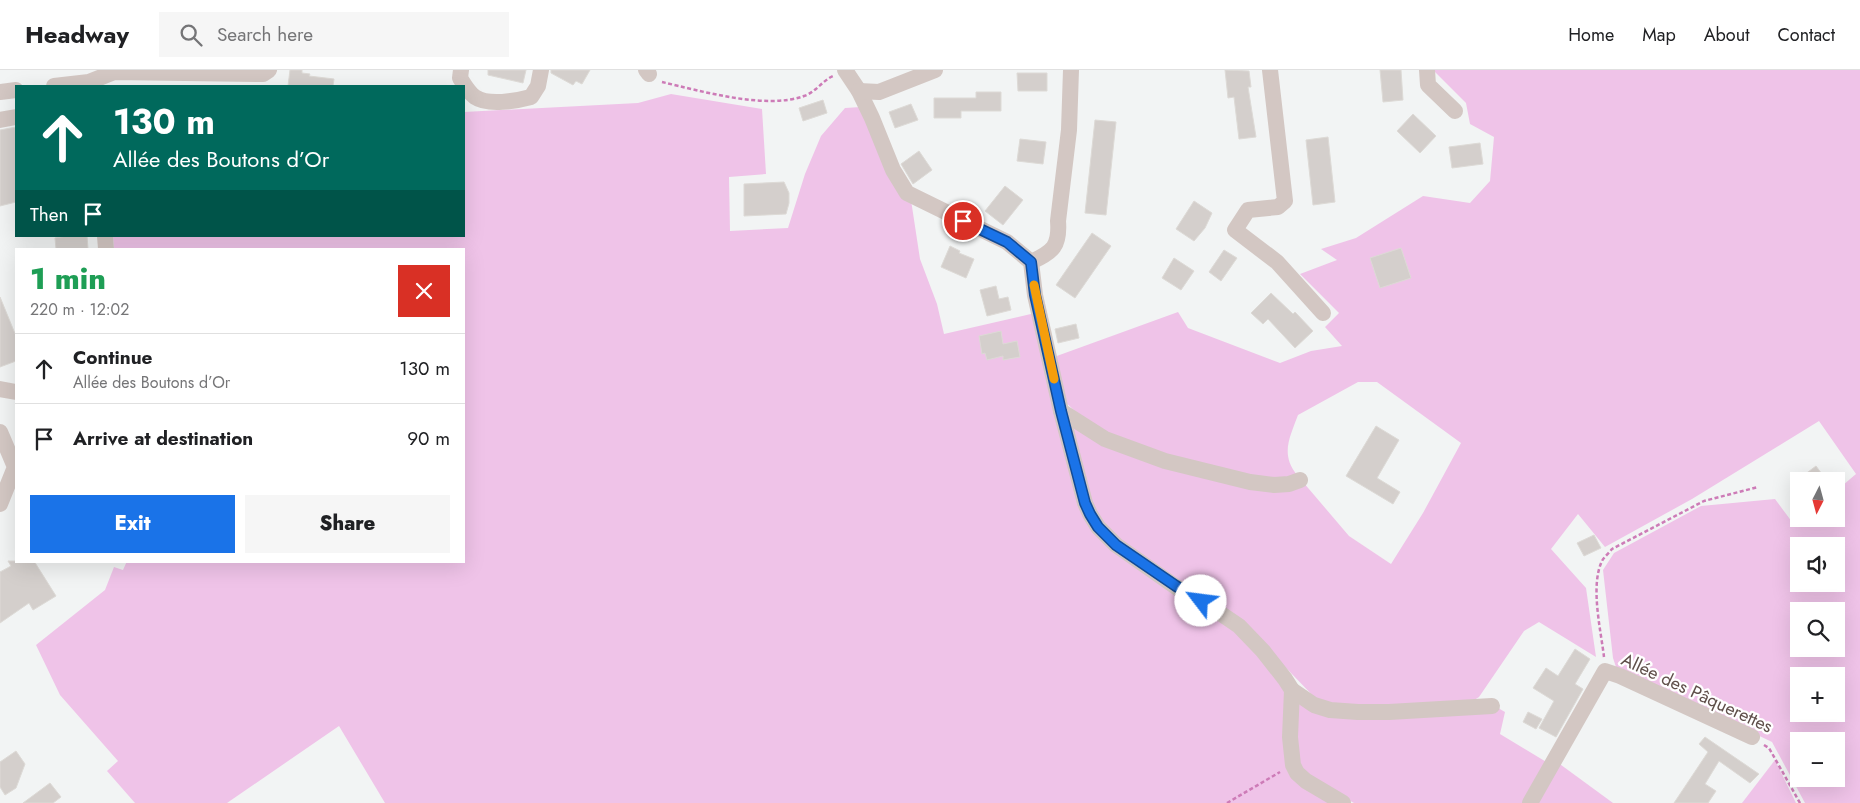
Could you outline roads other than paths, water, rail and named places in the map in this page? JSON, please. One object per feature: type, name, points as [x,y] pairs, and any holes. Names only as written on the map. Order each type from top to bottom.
[{"type":"street","points":[[72,85],[89,84],[114,71],[263,74],[269,70]]},
{"type":"street","points":[[461,70],[460,78],[477,99],[494,102],[514,101],[531,97],[538,86],[542,70]]},
{"type":"street","points":[[859,91],[878,92],[935,70]]},
{"type":"street","points":[[1031,262],[1044,256],[1055,246],[1059,235],[1058,221],[1069,130],[1071,70]]},
{"type":"street","points":[[1270,70],[1285,201],[1278,207],[1248,210],[1235,230],[1277,262],[1323,313]]},
{"type":"street","points":[[1427,70],[1428,85],[1455,111]]},
{"type":"street","points":[[846,71],[859,91],[893,170],[907,193],[1007,242],[1031,262],[1035,295],[1051,367],[1085,503],[1098,527],[1116,545],[1239,626],[1263,651],[1292,690],[1314,705],[1330,710],[1358,712],[1492,706]]},
{"type":"street","points":[[0,92],[15,90]]},
{"type":"street","points":[[0,120],[15,117]]},
{"type":"street","points":[[0,389],[15,392]]},
{"type":"street","points":[[1061,411],[1104,439],[1165,460],[1250,482],[1274,485],[1289,484],[1300,480]]},
{"type":"street","points":[[0,432],[15,467],[0,504]]},
{"type":"street","name":"Allée des Pâquerettes","points":[[1530,803],[1605,671],[1620,676],[1752,737]]},
{"type":"street","points":[[1292,690],[1290,737],[1293,765],[1297,773],[1306,781],[1343,803]]}]
